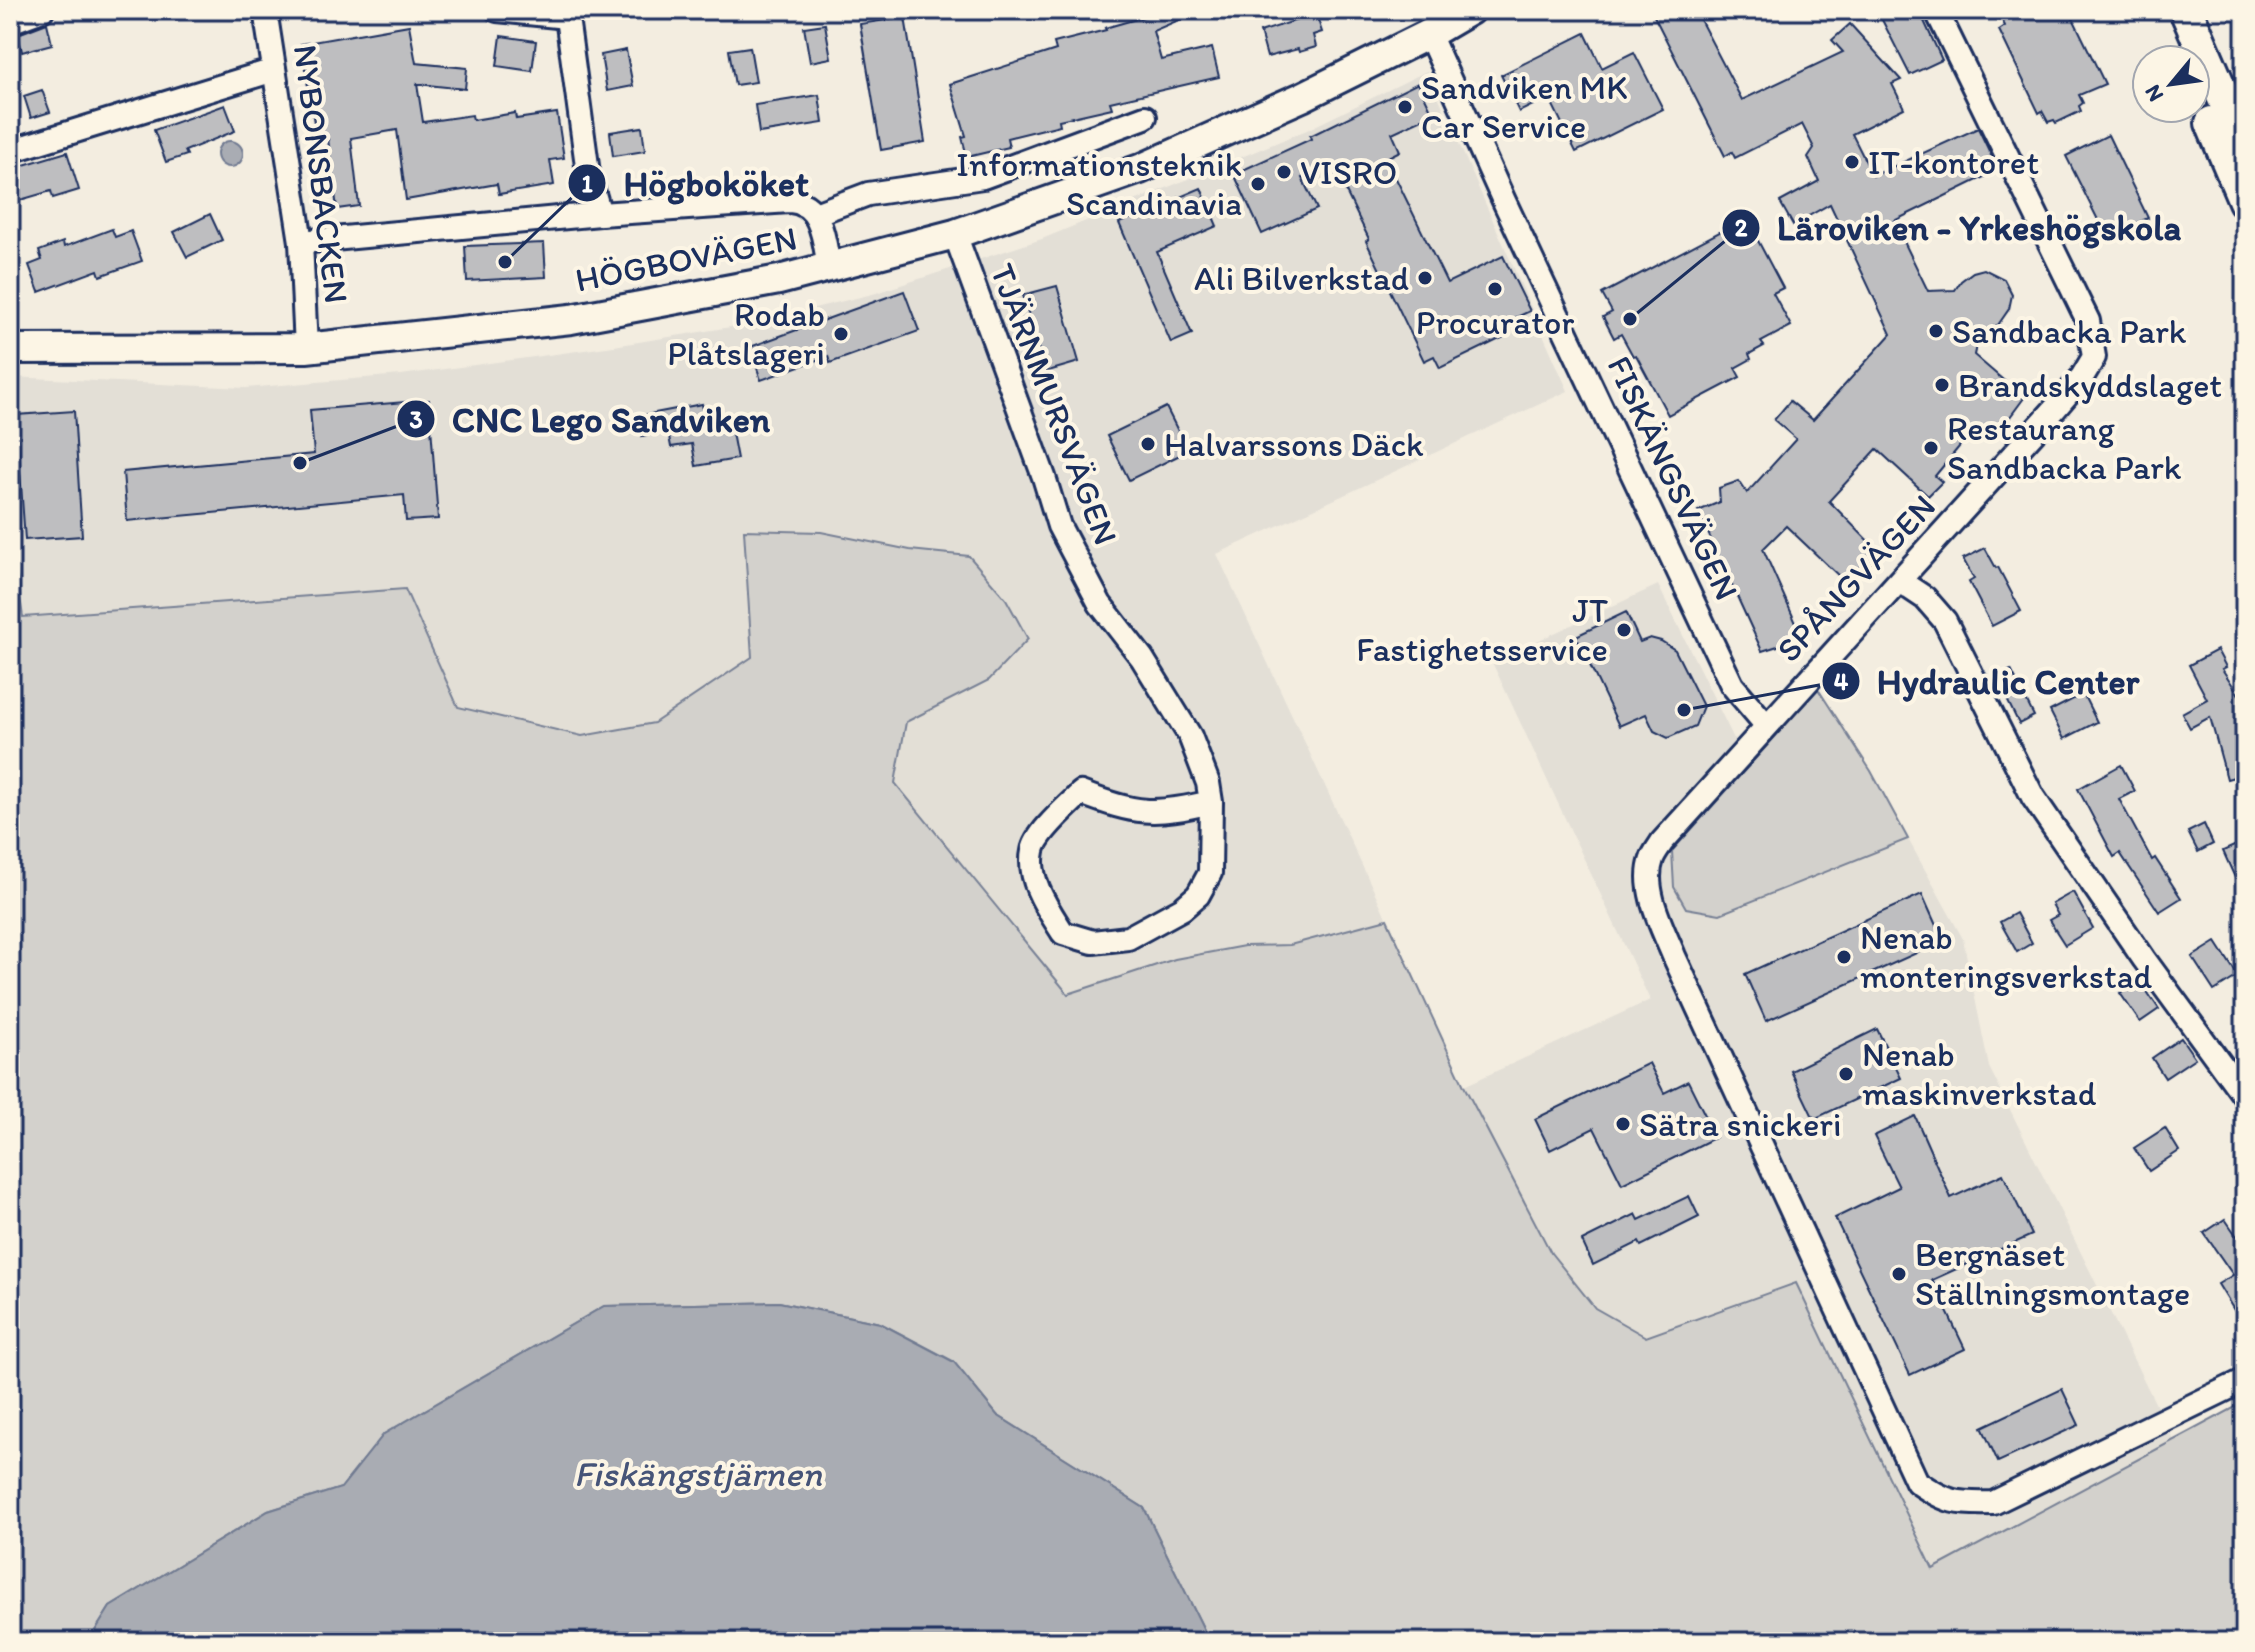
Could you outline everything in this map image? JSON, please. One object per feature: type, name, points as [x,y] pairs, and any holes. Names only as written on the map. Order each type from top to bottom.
[{"type":"highway","points":[[2162,10],[2178,44]]},
{"type":"highway","points":[[2186,10],[2245,147]]},
{"type":"highway","points":[[2211,121],[2245,201]]},
{"type":"main road","name":"HÖGBOVÄGEN","points":[[10,349],[306,348],[571,319],[764,283],[955,234],[1140,169],[1302,97],[1429,34],[1470,10]]},
{"type":"street","points":[[10,22],[42,10]]},
{"type":"street","name":"NYBONSBACKEN","points":[[265,10],[301,242],[306,348]]},
{"type":"street","points":[[497,10],[567,14],[588,173],[600,214]]},
{"type":"street","name":"SPÅNGVÄGEN","points":[[1936,10],[2088,321],[2094,357],[2082,377],[1901,582],[1766,725],[1662,842],[1652,859],[1650,877],[1661,925],[1674,956],[1917,1482],[1941,1499],[1963,1504],[1993,1503],[2245,1380]]},
{"type":"street","name":"FISKÄNGSVÄGEN","points":[[1429,34],[1732,685],[1766,725]]},
{"type":"street","points":[[10,151],[274,70]]},
{"type":"street","points":[[815,214],[868,194],[983,177],[1145,117]]},
{"type":"street","points":[[301,242],[600,214],[790,201],[800,202],[815,214],[829,267]]},
{"type":"street","name":"TJÄRNMURSVÄGEN","points":[[955,234],[1059,526],[1100,604],[1142,658],[1190,736],[1208,783],[1211,802],[1210,873],[1198,895],[1183,908],[1128,938],[1093,942],[1063,933],[1033,878],[1033,849],[1048,826],[1081,793],[1122,809],[1150,812],[1180,810],[1211,802]]},
{"type":"street","points":[[1901,582],[1925,598],[1945,621],[2033,797],[2144,959],[2245,1097]]},
{"type":"shaded area","points":[[1427,71],[1568,391],[1217,554],[1387,919],[1290,945],[1244,946],[1175,959],[1069,994],[895,783],[906,722],[989,680],[969,556],[910,550],[654,723],[582,736],[458,707],[404,589],[22,617],[10,529],[10,377],[246,388],[401,375],[743,325],[873,294],[1042,239],[1307,130]]},
{"type":"shaded area","points":[[10,529],[23,617],[405,589],[458,707],[582,736],[654,723],[752,657],[744,530],[821,532],[910,550],[969,556],[1006,599],[1028,639],[989,680],[906,722],[895,783],[1068,994],[1175,959],[1244,946],[1290,945],[1387,919],[1464,1086],[1551,1253],[1595,1308],[1646,1337],[1796,1283],[1933,1569],[2245,1402],[2245,1642],[1210,1642],[1144,1508],[997,1415],[953,1361],[880,1323],[779,1302],[604,1306],[384,1434],[341,1488],[268,1511],[110,1607],[88,1642],[10,1642]]},
{"type":"shaded area","points":[[1658,585],[1748,767],[1672,851],[1674,887],[1686,908],[1720,914],[1908,839],[1963,939],[1989,1067],[2174,1441],[1933,1569],[1796,1284],[1646,1337],[1595,1308],[1551,1253],[1464,1086],[1650,1000],[1492,662]]},
{"type":"shaded area","points":[[1818,689],[1871,771],[1908,839],[1720,914],[1686,908],[1674,887],[1672,851]]},
{"type":"water","points":[[230,141],[239,145],[243,154],[239,163],[230,167],[221,163],[217,154],[221,145]]},
{"type":"water","name":"Fiskängstjärnen","points":[[779,1302],[880,1323],[954,1362],[997,1415],[1144,1508],[1210,1642],[88,1642],[110,1607],[268,1511],[341,1488],[384,1434],[604,1306]]},
{"type":"building","points":[[1168,10],[1192,10],[1193,14],[1153,31],[1161,60],[1212,48],[1219,77],[1110,102],[1112,108],[1059,120],[1060,125],[1007,138],[1009,147],[967,157],[962,137],[966,136],[950,84],[1056,50],[1054,43]]},
{"type":"building","name":"Sandbacka Park","points":[[1651,10],[1695,10],[1742,100],[1843,52],[1832,40],[1850,24],[1901,80],[1892,84],[1904,108],[1852,134],[1873,176],[1978,128],[1992,157],[1983,161],[1990,174],[1894,221],[1928,291],[1955,290],[1973,272],[1984,269],[2004,279],[2012,295],[2009,309],[1998,325],[1979,332],[1974,355],[2024,398],[2001,429],[1991,425],[1971,439],[1968,436],[1935,476],[1942,482],[1928,496],[1877,449],[1829,501],[1881,554],[1868,568],[1863,564],[1843,580],[1786,526],[1763,549],[1804,641],[1787,651],[1781,645],[1762,651],[1698,511],[1720,502],[1719,488],[1739,481],[1747,493],[1796,439],[1774,420],[1790,401],[1813,420],[1891,334],[1830,204],[1793,225],[1780,202],[1819,181],[1808,157],[1814,148],[1802,124],[1735,158],[1732,152],[1725,156]]},
{"type":"building","points":[[1877,10],[1919,10],[1942,60],[1910,75]]},
{"type":"building","points":[[1997,10],[2069,10],[2105,84],[2079,95],[2083,103],[2079,106],[2081,111],[2056,123],[2054,120],[2048,122],[2042,111],[2039,113],[1999,30],[2005,26]]},
{"type":"building","points":[[1316,14],[1322,32],[1313,35],[1316,47],[1267,57],[1260,32]]},
{"type":"building","points":[[905,17],[925,142],[881,150],[860,24]]},
{"type":"building","points":[[47,23],[52,44],[22,52],[18,34]]},
{"type":"building","points":[[825,24],[831,58],[810,62],[804,27]]},
{"type":"building","points":[[409,25],[416,63],[467,68],[465,89],[417,84],[423,122],[472,115],[473,120],[515,113],[516,119],[557,113],[564,158],[550,160],[554,185],[499,194],[497,184],[406,200],[397,130],[351,138],[359,206],[337,209],[328,139],[317,141],[301,44]]},
{"type":"building","points":[[1585,33],[1602,68],[1634,52],[1663,109],[1576,152],[1549,97],[1519,112],[1501,75]]},
{"type":"building","points":[[501,36],[536,41],[532,71],[497,66]]},
{"type":"building","points":[[750,47],[756,82],[735,85],[729,50]]},
{"type":"building","points":[[626,50],[633,86],[607,91],[601,55]]},
{"type":"building","points":[[1418,83],[1433,114],[1392,133],[1400,151],[1386,158],[1447,283],[1503,256],[1530,311],[1502,324],[1508,335],[1440,368],[1434,356],[1424,361],[1332,163],[1302,178],[1317,209],[1262,234],[1234,174],[1311,139],[1310,136]]},
{"type":"building","points":[[42,90],[50,112],[31,118],[24,96]]},
{"type":"building","points":[[819,95],[823,123],[759,133],[755,105]]},
{"type":"building","points":[[225,105],[235,131],[166,162],[154,130]]},
{"type":"building","points":[[642,127],[645,151],[613,156],[610,132]]},
{"type":"building","points":[[2108,135],[2148,218],[2107,238],[2066,156]]},
{"type":"building","points":[[67,152],[79,190],[53,198],[51,191],[10,203],[10,169]]},
{"type":"building","points":[[1201,188],[1217,226],[1157,252],[1192,334],[1171,343],[1119,223]]},
{"type":"building","points":[[210,214],[222,240],[187,257],[174,232]]},
{"type":"building","points":[[1746,218],[1783,288],[1773,293],[1791,326],[1761,342],[1764,346],[1749,354],[1751,359],[1735,368],[1740,377],[1668,415],[1636,355],[1633,356],[1621,334],[1614,338],[1603,317],[1612,312],[1602,294]]},
{"type":"building","points":[[112,229],[115,237],[131,231],[142,261],[100,276],[98,270],[39,292],[29,265],[42,260],[39,251],[63,242],[64,247]]},
{"type":"building","points":[[544,243],[546,277],[467,281],[465,246]]},
{"type":"building","points":[[1057,286],[1079,362],[1045,372],[1023,295]]},
{"type":"building","points":[[904,291],[919,331],[830,363],[828,356],[761,380],[750,347]]},
{"type":"building","points":[[429,400],[438,519],[406,521],[404,495],[127,521],[123,472],[314,454],[310,410]]},
{"type":"building","points":[[702,404],[705,421],[729,417],[737,459],[696,466],[692,444],[671,447],[668,431],[642,436],[639,416]]},
{"type":"building","name":"Halvarssons Däck","points":[[1166,407],[1188,451],[1129,480],[1107,436]]},
{"type":"building","points":[[74,411],[82,536],[25,540],[16,415]]},
{"type":"building","points":[[1985,548],[2021,611],[1992,626],[1969,582],[1974,579],[1963,559]]},
{"type":"building","points":[[1626,612],[1640,642],[1650,638],[1675,650],[1703,706],[1695,726],[1668,738],[1654,731],[1646,714],[1619,726],[1576,636]]},
{"type":"building","points":[[2217,650],[2226,667],[2222,669],[2245,704],[2245,774],[2227,779],[2210,717],[2190,728],[2182,713],[2207,699],[2189,665]]},
{"type":"building","points":[[2011,670],[2034,716],[2019,724],[1996,677]]},
{"type":"building","points":[[2083,694],[2097,722],[2064,739],[2050,711]]},
{"type":"building","points":[[2121,765],[2135,791],[2119,799],[2152,860],[2155,858],[2181,898],[2159,912],[2120,853],[2114,857],[2078,789]]},
{"type":"building","points":[[2204,824],[2213,844],[2198,852],[2188,832]]},
{"type":"building","points":[[2245,841],[2245,900],[2223,851]]},
{"type":"building","points":[[2073,892],[2093,928],[2065,945],[2049,920],[2058,915],[2052,904]]},
{"type":"building","name":"Nenab monteringsverkstad","points":[[1922,894],[1943,941],[1766,1021],[1745,974]]},
{"type":"building","points":[[2016,913],[2032,943],[2017,952],[2000,922]]},
{"type":"building","points":[[2216,942],[2238,976],[2214,991],[2192,957]]},
{"type":"building","points":[[2139,980],[2159,1009],[2140,1022],[2120,993]]},
{"type":"building","name":"Nenab maskinverkstad","points":[[1877,1029],[1901,1078],[1814,1119],[1791,1071]]},
{"type":"building","points":[[2181,1038],[2195,1058],[2165,1078],[2152,1058]]},
{"type":"building","name":"Sätra snickeri","points":[[1649,1063],[1664,1093],[1688,1081],[1716,1137],[1622,1184],[1594,1128],[1550,1150],[1535,1119]]},
{"type":"building","points":[[1915,1116],[1951,1198],[2003,1174],[2032,1235],[1932,1280],[1965,1349],[1910,1375],[1835,1218],[1899,1187],[1874,1136]]},
{"type":"building","points":[[2165,1128],[2179,1151],[2149,1171],[2134,1148]]},
{"type":"building","points":[[1689,1196],[1699,1217],[1641,1246],[1639,1242],[1593,1265],[1582,1241],[1636,1214],[1639,1220]]},
{"type":"building","points":[[2225,1219],[2245,1248],[2245,1328],[2218,1284],[2233,1275],[2204,1233]]},
{"type":"building","points":[[2062,1389],[2079,1425],[1998,1462],[1982,1427]]},
{"type":"place","name":"Sandviken MK Car Service","points":[[1405,107]]},
{"type":"place","name":"IT-kontoret","points":[[1852,162]]},
{"type":"place","name":"VISRO","points":[[1284,172]]},
{"type":"place","name":"Informationsteknik Scandinavia","points":[[1258,184]]},
{"type":"place","name":"Högboköket","points":[[505,262]]},
{"type":"place","name":"Ali Bilverkstad","points":[[1425,278]]},
{"type":"place","name":"Procurator","points":[[1495,289]]},
{"type":"place","name":"Läroviken - Yrkeshögskola","points":[[1630,319]]},
{"type":"place","name":"Sandbacka Park","points":[[1936,331]]},
{"type":"place","name":"Rodab Plåtslageri","points":[[841,334]]},
{"type":"place","name":"Brandskyddslaget","points":[[1942,385]]},
{"type":"place","name":"Halvarssons Däck","points":[[1148,444]]},
{"type":"place","name":"Restaurang Sandbacka Park","points":[[1931,448]]},
{"type":"place","name":"CNC Lego Sandviken","points":[[300,463]]},
{"type":"place","name":"JT Fastighetsservice","points":[[1624,630]]},
{"type":"place","name":"Hydraulic Center","points":[[1684,710]]},
{"type":"place","name":"Nenab monteringsverkstad","points":[[1844,957]]},
{"type":"place","name":"Nenab maskinverkstad","points":[[1846,1074]]},
{"type":"place","name":"Sätra snickeri","points":[[1623,1124]]},
{"type":"place","name":"Bergnäset Ställningsmontage","points":[[1899,1274]]}]
